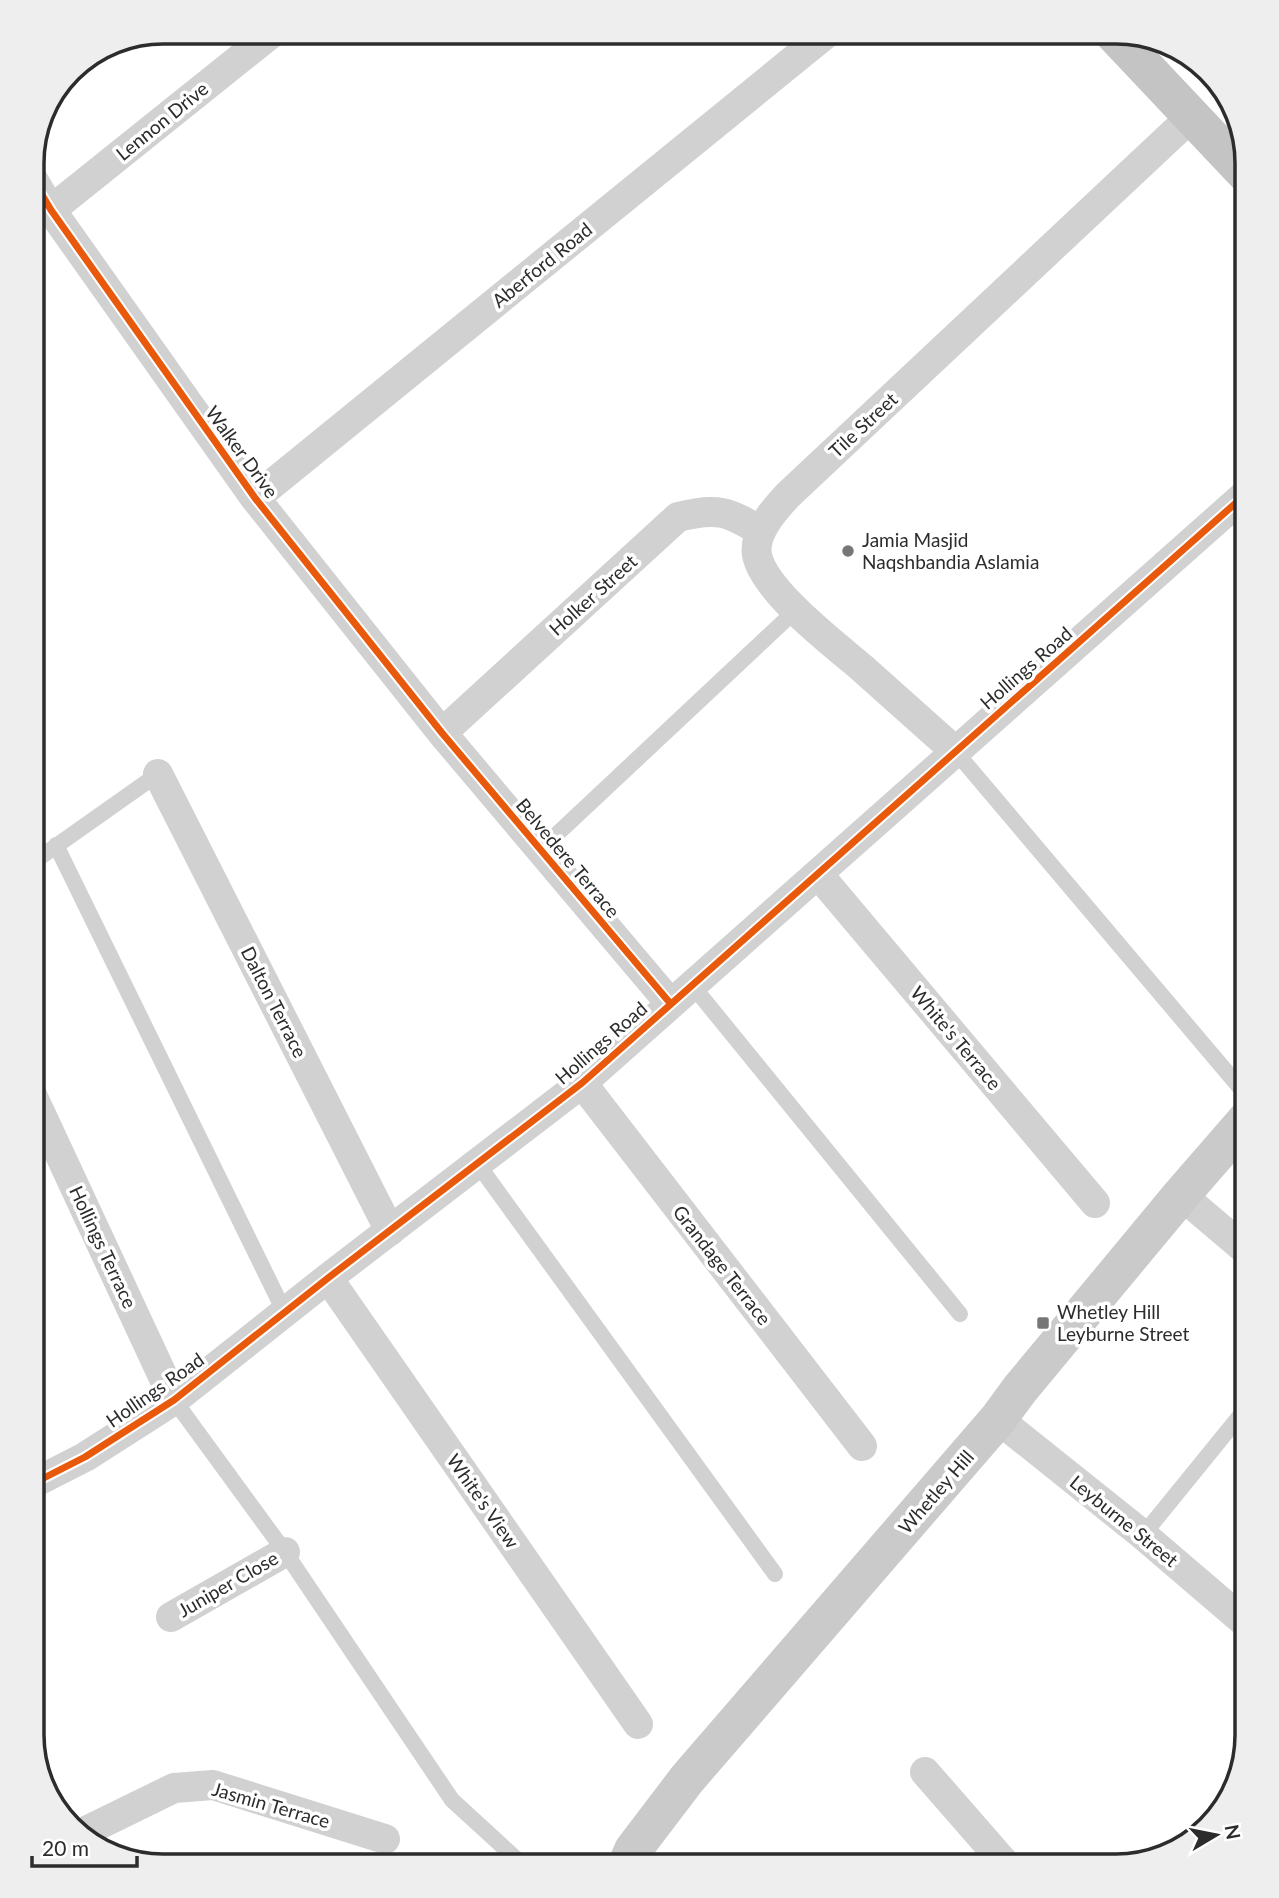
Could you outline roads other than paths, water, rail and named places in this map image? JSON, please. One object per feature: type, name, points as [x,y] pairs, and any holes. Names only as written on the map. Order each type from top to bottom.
[{"type":"main road","points":[[1123,44],[1192,116],[1234,153]]},
{"type":"main road","name":"Whetley Hill","points":[[631,1854],[687,1779],[998,1419],[1181,1195],[1235,1134]]},
{"type":"street","name":"Lennon Drive","points":[[51,210],[259,44]]},
{"type":"street","name":"Aberford Road","points":[[255,498],[813,44]]},
{"type":"street","name":"Tile Street","points":[[761,532],[788,495],[1192,116]]},
{"type":"street","name":"Walker Drive","points":[[44,198],[255,498],[442,733]]},
{"type":"street","name":"Hollings Road","points":[[44,1472],[85,1457],[174,1400],[582,1083],[1235,504]]},
{"type":"street","name":"Holker Street","points":[[442,733],[678,517],[706,510],[738,516],[761,532]]},
{"type":"street","points":[[761,532],[757,554],[769,581],[796,610],[955,751]]},
{"type":"street","name":"Belvedere Terrace","points":[[442,733],[540,849],[681,994]]},
{"type":"street","name":"Dalton Terrace","points":[[158,774],[390,1231]]},
{"type":"street","name":"White's Terrace","points":[[818,874],[1094,1203]]},
{"type":"street","name":"Grandage Terrace","points":[[582,1083],[862,1447]]},
{"type":"street","name":"Hollings Terrace","points":[[44,1120],[174,1400]]},
{"type":"street","points":[[1181,1195],[1235,1240]]},
{"type":"street","name":"White's View","points":[[328,1278],[638,1724]]},
{"type":"street","name":"Leyburne Street","points":[[998,1419],[1235,1613]]},
{"type":"street","name":"Juniper Close","points":[[171,1617],[285,1552]]},
{"type":"street","points":[[925,1772],[996,1854]]},
{"type":"street","name":"Jasmin Terrace","points":[[89,1829],[174,1788],[213,1785],[385,1839]]},
{"type":"lane","points":[[540,849],[796,610]]},
{"type":"lane","points":[[955,751],[1235,1081]]},
{"type":"lane","points":[[44,854],[158,774]]},
{"type":"lane","points":[[56,845],[285,1313]]},
{"type":"lane","points":[[681,994],[960,1314]]},
{"type":"lane","points":[[477,1163],[775,1574]]},
{"type":"lane","points":[[174,1400],[285,1552],[452,1800],[511,1854]]},
{"type":"lane","points":[[1143,1535],[1235,1423]]},
{"type":"place","name":"Jamia Masjid Naqshbandia Aslamia","points":[[848,551]]},
{"type":"place","name":"Whetley Hill Leyburne Street","points":[[1043,1323]]}]
